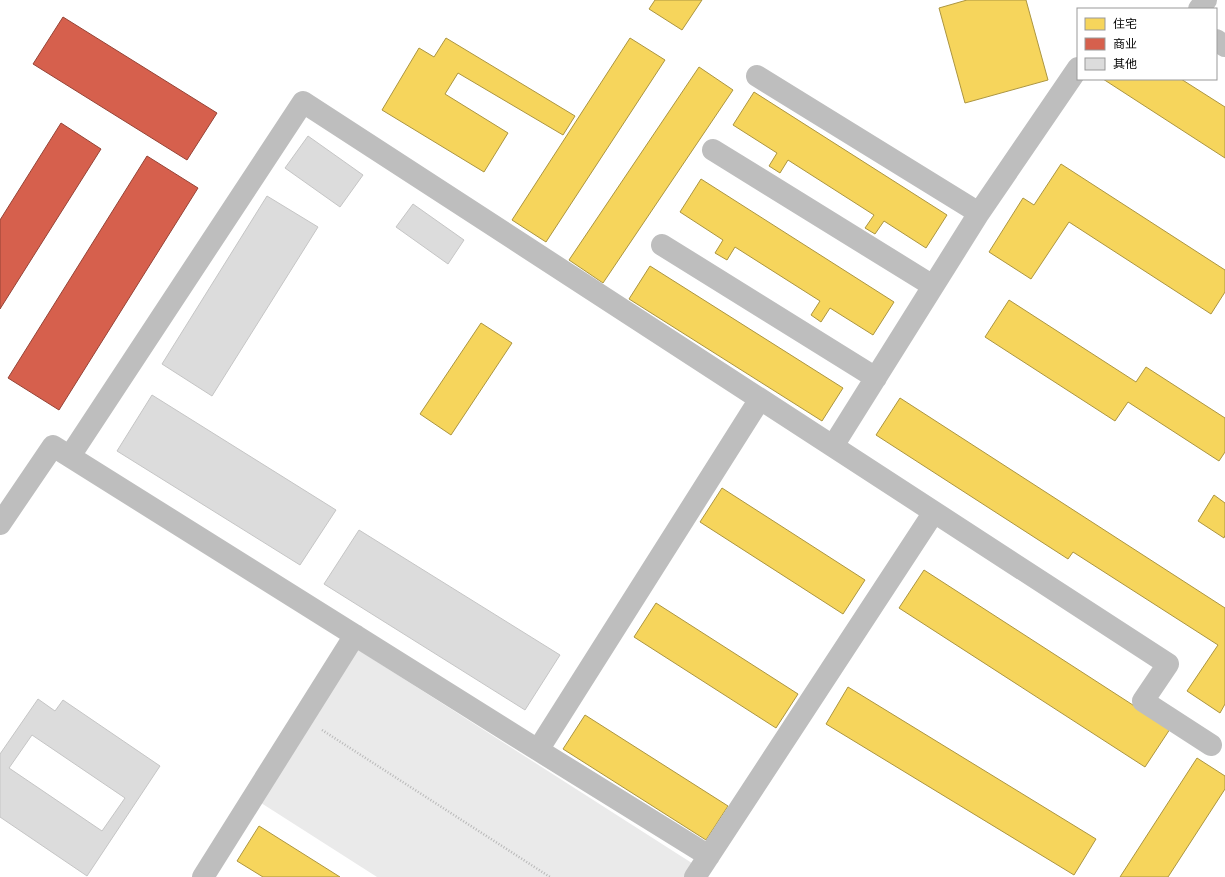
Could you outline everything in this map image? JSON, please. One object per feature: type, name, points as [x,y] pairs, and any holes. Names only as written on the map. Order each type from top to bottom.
[{"type":"street","points":[[1200,8],[1206,0]]},
{"type":"street","points":[[833,446],[979,213],[1077,69]]},
{"type":"street","points":[[757,76],[979,213]]},
{"type":"street","points":[[70,456],[303,102],[1168,664],[1143,701],[1211,745]]},
{"type":"street","points":[[713,150],[933,286]]},
{"type":"street","points":[[662,245],[876,378]]},
{"type":"street","points":[[538,750],[760,399]]},
{"type":"street","points":[[0,524],[53,446],[708,856]]},
{"type":"street","points":[[695,877],[934,512]]},
{"type":"street","points":[[210,875],[303,717],[355,635]]},
{"type":"path","points":[[303,717],[550,877]]},
{"type":"shaded area","points":[[357,649],[709,874],[707,877],[377,877],[258,801]]},
{"type":"building: 住宅","points":[[655,0],[702,0],[682,30],[649,9]]},
{"type":"building: 住宅","points":[[967,0],[1026,0],[1048,80],[965,103],[939,8]]},
{"type":"building: 住宅","points":[[446,38],[575,116],[563,135],[458,73],[445,94],[508,133],[484,172],[382,110],[419,48],[434,57]]},
{"type":"building: 住宅","points":[[630,38],[665,60],[546,242],[512,220]]},
{"type":"building: 住宅","points":[[699,67],[733,90],[603,283],[569,260]]},
{"type":"building: 住宅","points":[[1105,80],[1183,80],[1225,107],[1225,158]]},
{"type":"building: 住宅","points":[[754,92],[947,215],[926,248],[884,221],[875,234],[865,228],[874,215],[788,160],[780,173],[769,166],[777,153],[733,125]]},
{"type":"building: 住宅","points":[[1061,164],[1225,270],[1225,292],[1211,314],[1069,222],[1031,279],[989,252],[1023,198],[1034,205]]},
{"type":"building: 住宅","points":[[701,179],[894,302],[873,335],[830,308],[821,322],[811,315],[820,301],[735,247],[727,260],[715,253],[723,240],[680,212]]},
{"type":"building: 住宅","points":[[650,266],[843,388],[822,421],[629,299]]},
{"type":"building: 住宅","points":[[1009,300],[1136,382],[1146,367],[1225,418],[1225,452],[1219,461],[1128,402],[1115,421],[985,337]]},
{"type":"building: 住宅","points":[[481,323],[512,343],[451,435],[420,414]]},
{"type":"building: 住宅","points":[[900,398],[1225,608],[1225,704],[1220,713],[1187,691],[1218,645],[1073,552],[1068,559],[876,435]]},
{"type":"building: 住宅","points":[[722,488],[865,580],[843,614],[700,522]]},
{"type":"building: 住宅","points":[[1214,495],[1225,503],[1224,538],[1198,521]]},
{"type":"building: 住宅","points":[[924,570],[1170,729],[1145,767],[899,608]]},
{"type":"building: 住宅","points":[[656,603],[798,694],[776,728],[634,637]]},
{"type":"building: 住宅","points":[[848,687],[1096,839],[1074,875],[826,724]]},
{"type":"building: 住宅","points":[[585,715],[728,806],[706,840],[563,749]]},
{"type":"building: 住宅","points":[[1197,758],[1225,776],[1225,789],[1168,877],[1120,877]]},
{"type":"building: 住宅","points":[[259,826],[340,877],[263,877],[237,861]]},
{"type":"building: 商业","points":[[63,17],[217,113],[187,160],[33,64]]},
{"type":"building: 商业","points":[[61,123],[101,149],[0,309],[0,220]]},
{"type":"building: 商业","points":[[147,156],[198,188],[59,410],[8,378]]},
{"type":"building: 其他","points":[[308,136],[363,175],[340,207],[285,168]]},
{"type":"building: 其他","points":[[267,196],[318,227],[212,396],[162,364]]},
{"type":"building: 其他","points":[[413,204],[464,240],[448,264],[396,227]]},
{"type":"building: 其他","points":[[152,395],[336,510],[300,565],[117,451]]},
{"type":"building: 其他","points":[[359,530],[560,655],[525,710],[324,584]]},
{"type":"building: 其他","points":[[38,699],[55,711],[63,700],[160,766],[87,876],[0,817],[0,754]],"holes":[[[32,735],[125,798],[102,831],[9,768]]]}]
